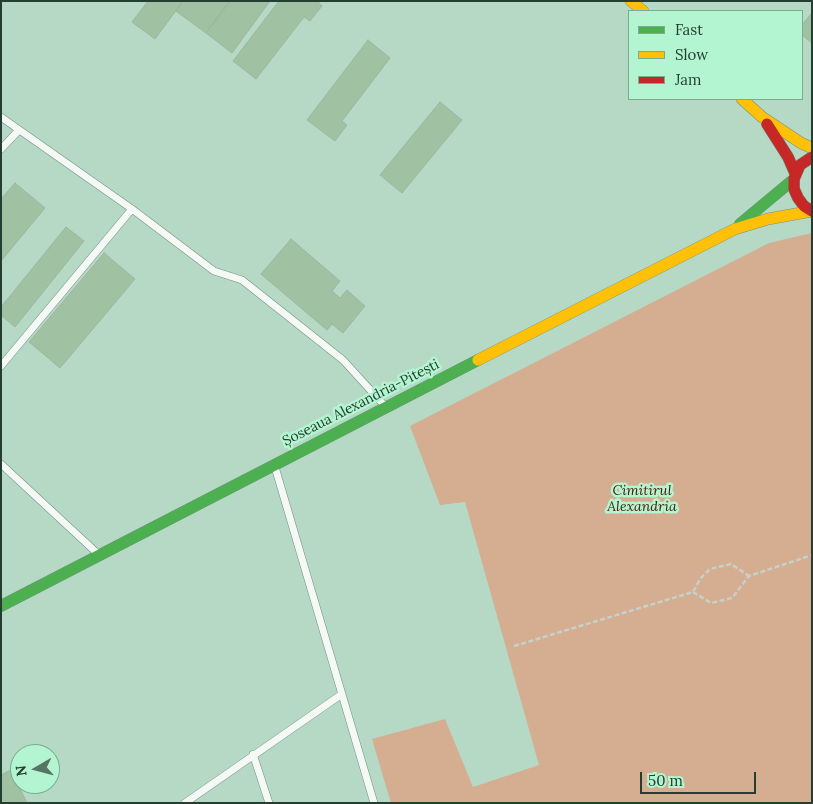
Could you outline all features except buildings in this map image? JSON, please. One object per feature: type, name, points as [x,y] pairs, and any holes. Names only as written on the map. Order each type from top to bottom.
[{"type":"main road","points":[[632,1],[642,10]]},
{"type":"main road","points":[[743,100],[762,117],[801,143],[812,148]]},
{"type":"main road","points":[[762,117],[788,157],[795,176],[794,189],[798,198],[804,206],[812,211]]},
{"type":"main road","name":"Șoseaua Alexandria-Pitești","points":[[735,229],[795,176],[800,165],[812,157]]},
{"type":"main road","name":"Șoseaua Alexandria-Pitești","points":[[1,606],[274,464],[735,229],[768,219],[812,211]]},
{"type":"lane","points":[[1,117],[132,209],[214,271],[242,280],[342,360],[386,407]]},
{"type":"lane","points":[[1,149],[19,130]]},
{"type":"lane","points":[[1,366],[132,209]]},
{"type":"lane","points":[[1,464],[99,556]]},
{"type":"lane","points":[[274,464],[374,803]]},
{"type":"lane","points":[[185,803],[342,694]]},
{"type":"lane","points":[[253,754],[269,803]]},
{"type":"path","points":[[693,592],[711,603],[732,598],[749,576],[812,555]]},
{"type":"path","points":[[514,646],[693,592],[700,579],[710,569],[731,564],[749,576]]},
{"type":"green space","name":"Cimitirul Alexandria","points":[[812,233],[812,803],[391,803],[372,739],[445,719],[473,787],[539,765],[465,502],[440,505],[410,426],[769,243]]},
{"type":"traffic: fast","points":[[740,224],[794,179]]},
{"type":"traffic: fast","points":[[1,606],[478,360]]},
{"type":"traffic: slow","points":[[631,1],[642,10]]},
{"type":"traffic: slow","points":[[743,100],[762,117],[801,143],[812,148]]},
{"type":"traffic: slow","points":[[478,360],[735,229],[768,219],[812,211]]},
{"type":"traffic: jam","points":[[767,124],[788,157],[795,173]]},
{"type":"traffic: jam","points":[[812,157],[800,165],[794,179],[794,189],[798,198],[804,206],[812,211]]}]
